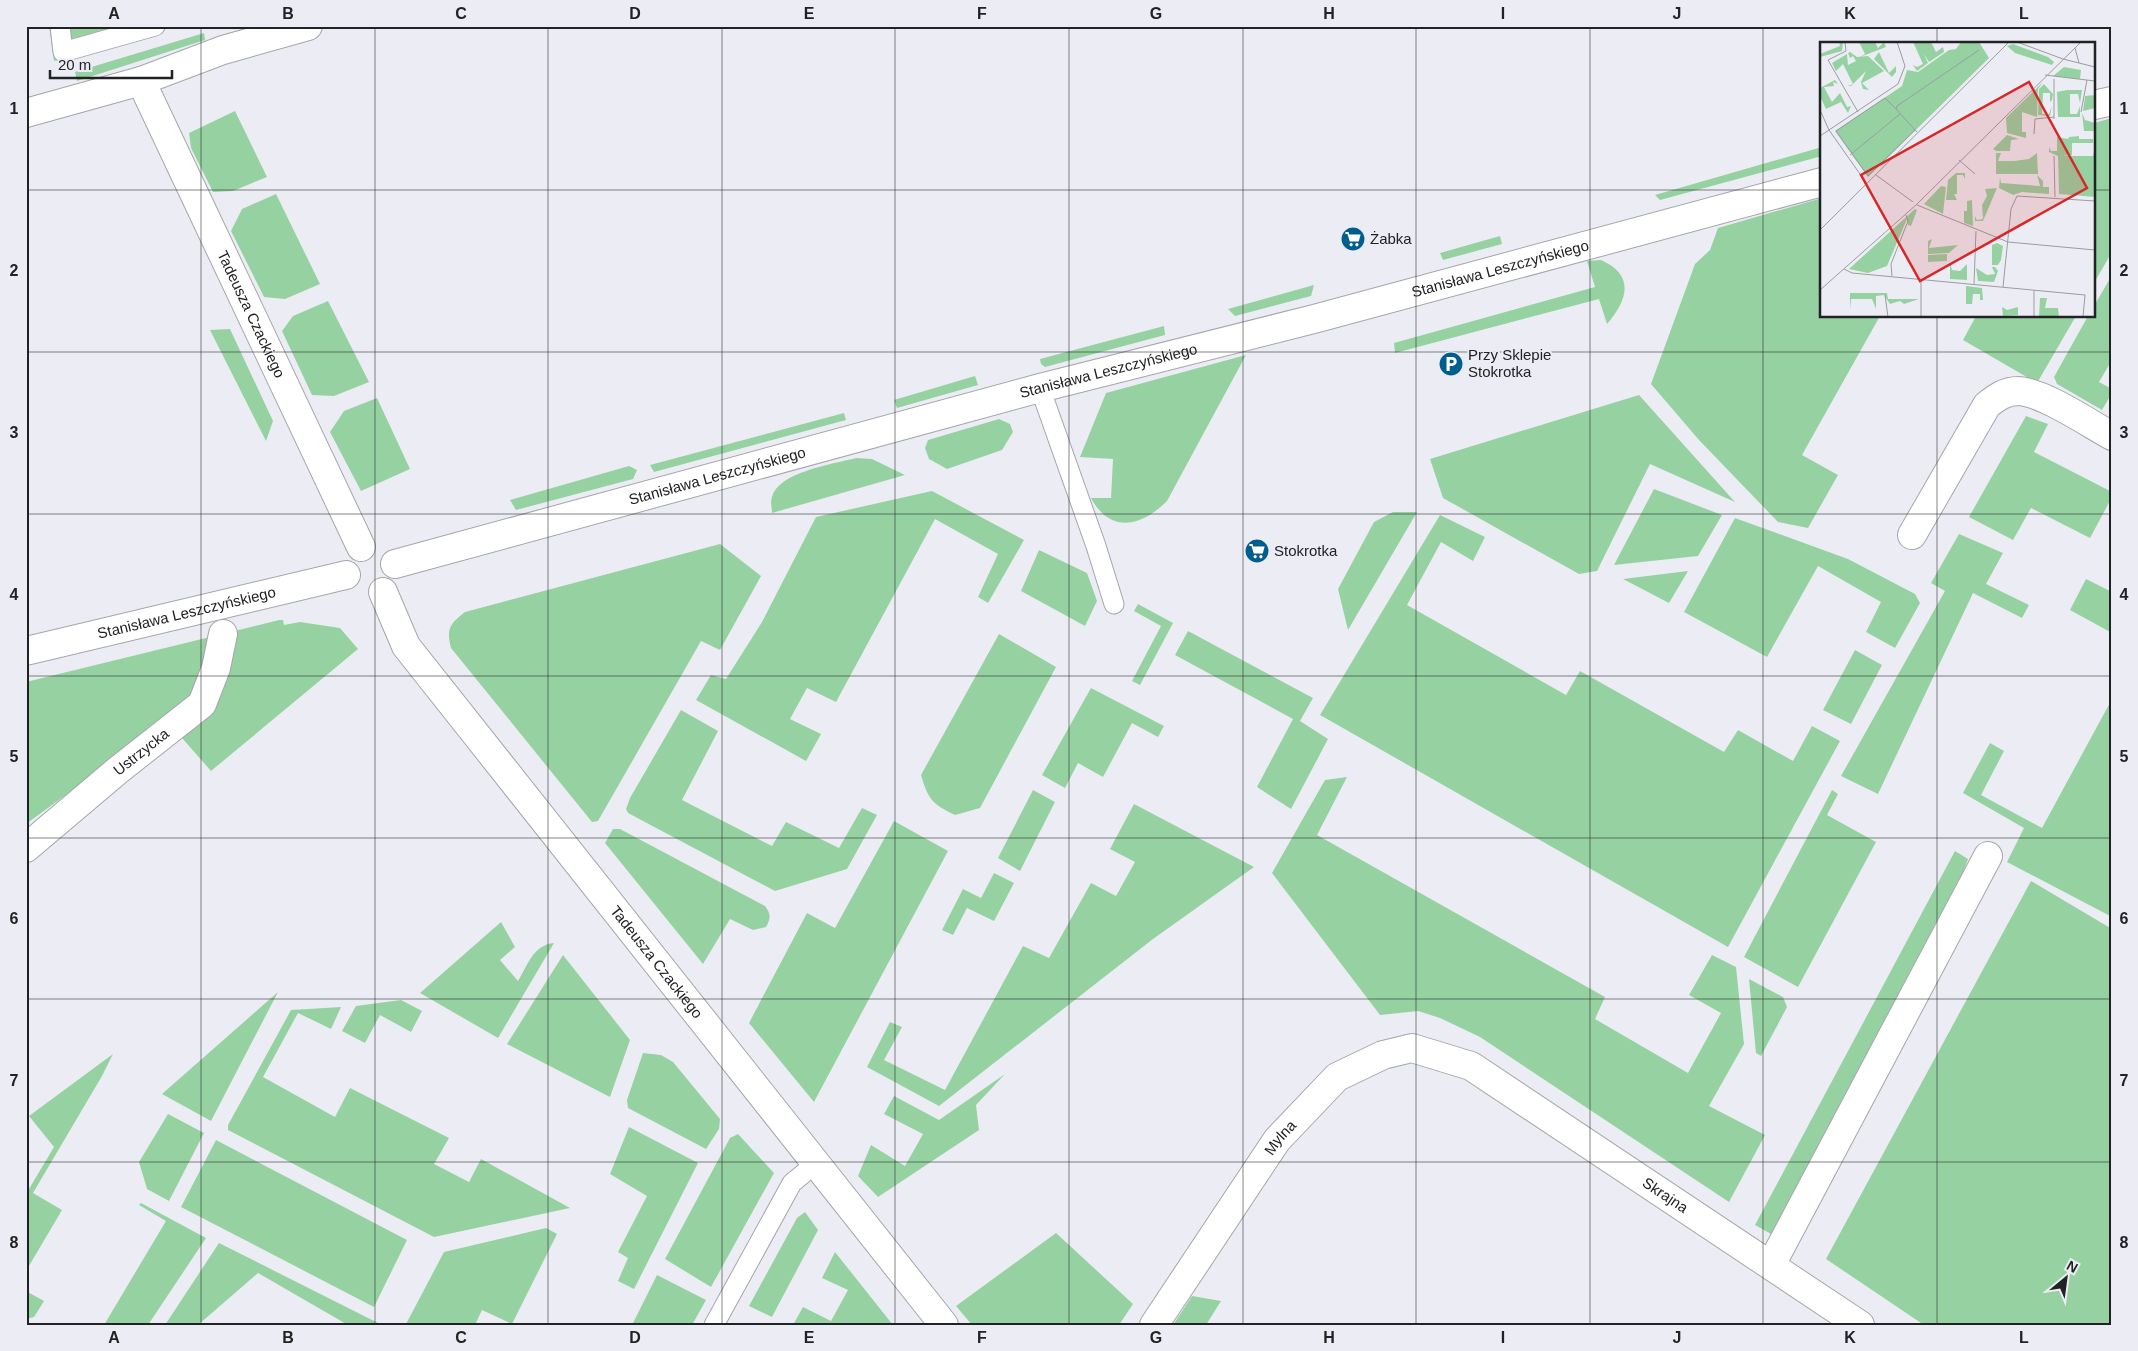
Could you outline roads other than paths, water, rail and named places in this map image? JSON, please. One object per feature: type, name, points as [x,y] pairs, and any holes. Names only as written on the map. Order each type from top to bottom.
[{"type":"street","points":[[26,113],[141,80],[222,50],[308,26]]},
{"type":"street","name":"Tadeusza Czackiego","points":[[141,80],[361,547]]},
{"type":"street","points":[[2096,105],[2112,100]]},
{"type":"street","name":"Stanisława Leszczyńskiego","points":[[395,564],[1040,388],[1334,314],[1820,183]]},
{"type":"street","points":[[1912,535],[1987,406],[2002,394],[2017,391],[2038,396],[2112,436]]},
{"type":"street","points":[[377,546],[391,556],[395,564],[394,580],[383,592],[368,596],[353,589],[346,575],[348,558],[361,547],[377,546]]},
{"type":"street","name":"Stanisława Leszczyńskiego","points":[[26,651],[346,575]]},
{"type":"street","name":"Tadeusza Czackiego","points":[[383,592],[406,646],[944,1325]]},
{"type":"street","name":"Ustrzycka","points":[[26,848],[117,771],[202,704],[216,668],[223,634]]},
{"type":"street","points":[[1772,1265],[1988,856]]},
{"type":"street","name":"Mylna","points":[[1154,1325],[1277,1140],[1337,1077],[1383,1055],[1412,1048],[1471,1066]]},
{"type":"street","name":"Skrajna","points":[[1471,1066],[1860,1325]]},
{"type":"lane","points":[[60,26],[63,52],[155,26]]},
{"type":"lane","points":[[1040,388],[1096,546],[1114,604]]},
{"type":"lane","points":[[714,1325],[792,1183],[815,1164]]},
{"type":"place","name":"Żabka","points":[[1353,239]]},
{"type":"place","name":"Przy Sklepie Stokrotka","points":[[1451,364]]},
{"type":"place","name":"Stokrotka","points":[[1257,551]]}]
